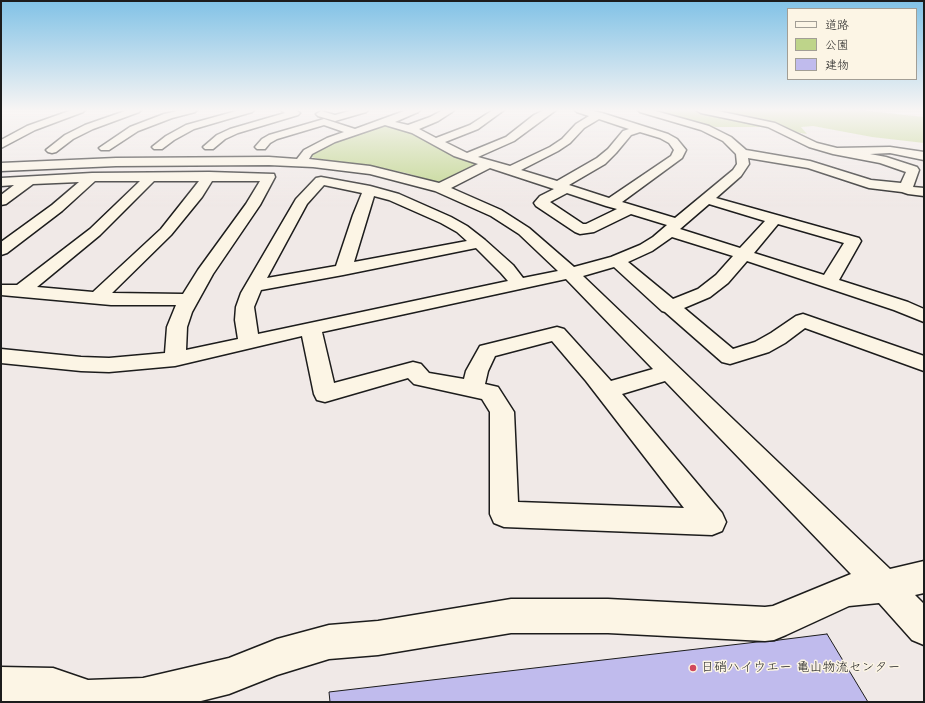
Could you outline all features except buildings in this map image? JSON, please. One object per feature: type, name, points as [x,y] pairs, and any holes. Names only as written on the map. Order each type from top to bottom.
[{"type":"street","points":[[2,155],[15,143]]},
{"type":"street","points":[[52,150],[61,143]]},
{"type":"street","points":[[106,148],[112,143]]},
{"type":"street","points":[[161,143],[153,147],[180,147]]},
{"type":"street","points":[[209,147],[214,143]]},
{"type":"street","points":[[261,147],[264,143]]},
{"type":"street","points":[[303,153],[328,143]]},
{"type":"street","points":[[437,143],[467,157],[629,209],[744,255],[901,306],[924,316]]},
{"type":"street","points":[[467,157],[501,143]]},
{"type":"street","points":[[510,171],[554,149],[562,143]]},
{"type":"street","points":[[618,143],[612,151],[601,160],[561,187],[541,203],[580,229],[589,229],[629,209]]},
{"type":"street","points":[[611,203],[676,158],[680,153],[679,148],[675,143]]},
{"type":"street","points":[[1,356],[81,364],[109,365],[175,359],[570,273],[616,261],[646,248],[674,227],[741,169],[744,159],[742,153],[733,143]]},
{"type":"street","points":[[808,143],[837,152],[882,160],[913,170],[907,189]]},
{"type":"street","points":[[194,147],[224,147]]},
{"type":"street","points":[[246,147],[283,147]]},
{"type":"street","points":[[90,149],[126,148]]},
{"type":"street","points":[[38,151],[75,149]]},
{"type":"street","points":[[837,152],[890,150],[924,156]]},
{"type":"street","points":[[2,155],[116,162],[303,153],[402,177],[440,188],[478,204],[510,222],[542,246],[885,586],[924,628]]},
{"type":"street","points":[[742,153],[803,164],[869,184],[907,189],[923,199]]},
{"type":"street","points":[[440,188],[488,164]]},
{"type":"street","points":[[98,298],[166,232],[193,199],[209,176]]},
{"type":"street","points":[[1,250],[52,211],[92,177]]},
{"type":"street","points":[[1,182],[92,177],[269,177],[253,204],[204,274],[182,312],[177,327],[175,359]]},
{"type":"street","points":[[21,292],[95,232],[151,177]]},
{"type":"street","points":[[1,201],[30,180]]},
{"type":"street","points":[[249,343],[245,320],[245,308],[256,284],[301,202],[321,181],[370,190],[394,197],[419,207],[462,229],[507,269],[519,284]]},
{"type":"street","points":[[343,270],[360,215],[370,190]]},
{"type":"street","points":[[705,199],[853,241],[829,282]]},
{"type":"street","points":[[669,306],[704,293],[722,279],[775,219]]},
{"type":"street","points":[[256,284],[279,282],[479,243]]},
{"type":"street","points":[[616,261],[730,357],[762,347],[778,338],[803,320],[924,364]]},
{"type":"street","points":[[1,290],[98,298],[189,300]]},
{"type":"street","points":[[311,329],[325,394],[413,369],[422,379],[490,393],[502,412],[504,514],[712,522],[557,333],[487,351],[477,371],[473,389]]},
{"type":"street","points":[[606,391],[670,372]]},
{"type":"street","points":[[1,685],[52,686],[88,699],[143,697],[229,676],[277,657],[329,642],[378,638],[511,616],[608,616],[765,624],[783,619],[847,590],[885,586],[924,577]]},
{"type":"green space","points":[[331,143],[434,143],[477,163],[478,167],[447,181],[437,182],[406,173],[373,166],[320,159],[311,157],[310,154]]},
{"type":"place","name":"日硝ハイウエー 亀山物流センター","points":[[693,668]]}]
